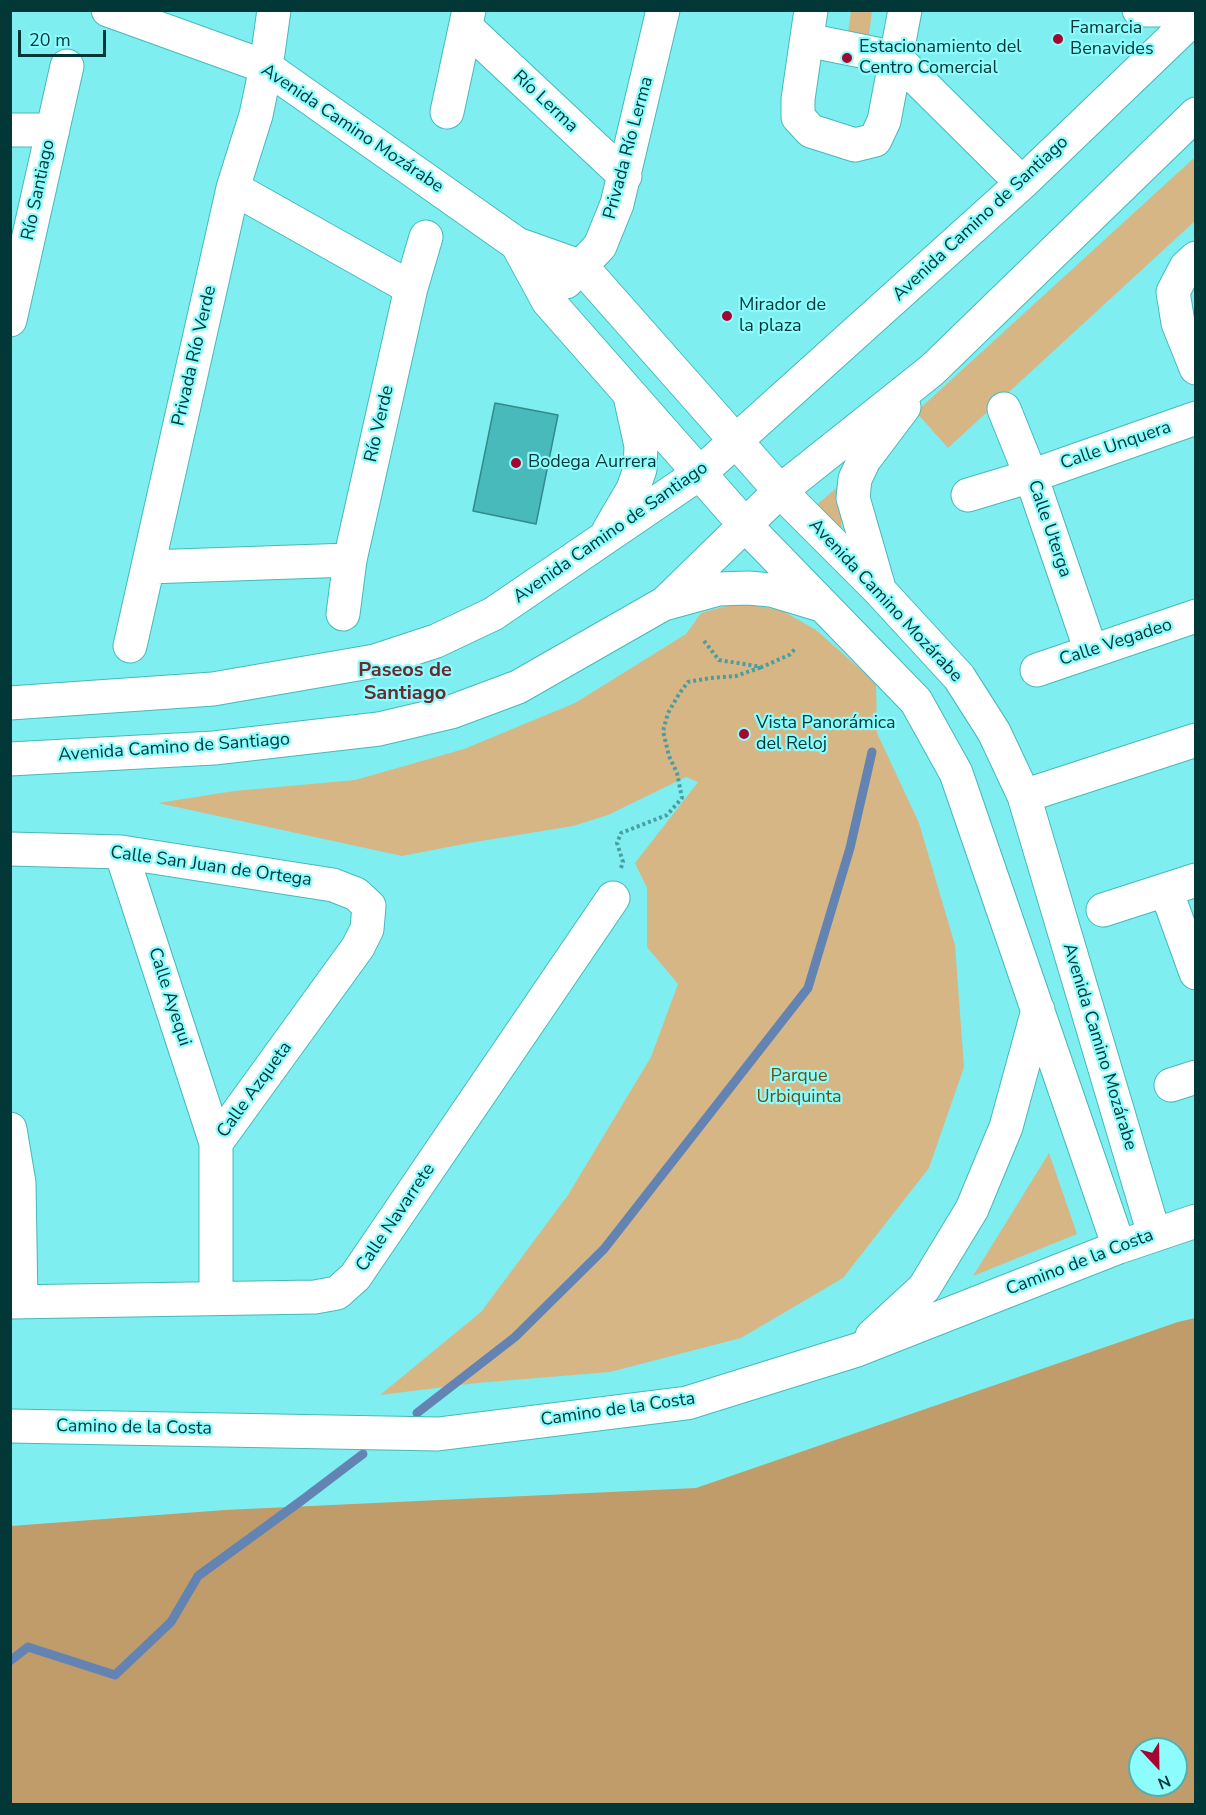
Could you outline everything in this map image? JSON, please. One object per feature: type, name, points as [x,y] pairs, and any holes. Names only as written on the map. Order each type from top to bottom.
[{"type":"street","name":"Avenida Camino Mozárabe","points":[[108,10],[266,67],[518,244],[582,267],[780,491],[879,590],[959,677],[994,732],[1024,796],[1154,1234]]},
{"type":"street","name":"Privada Río Verde","points":[[130,646],[232,188],[256,115],[274,10]]},
{"type":"street","name":"Privada Río Lerma","points":[[548,300],[600,246],[617,204],[663,10]]},
{"type":"street","points":[[905,10],[896,58],[884,121],[875,140],[855,145],[811,131],[798,117],[798,99],[809,25],[896,58],[1022,183]]},
{"type":"street","points":[[1139,10],[1149,12],[1161,10]]},
{"type":"street","name":"Avenida Camino de Santiago","points":[[10,703],[213,689],[375,661],[436,641],[493,614],[700,473],[1022,183],[1196,16]]},
{"type":"street","name":"Río Lerma","points":[[467,19],[625,176]]},
{"type":"street","points":[[447,112],[467,19]]},
{"type":"street","name":"Río Santiago","points":[[10,320],[67,66]]},
{"type":"street","name":"Avenida Camino de Santiago","points":[[10,759],[214,748],[379,729],[451,712],[518,687],[665,603],[780,491],[932,370],[1196,114]]},
{"type":"street","name":"Río Santiago","points":[[10,130],[52,130]]},
{"type":"street","points":[[232,188],[411,288]]},
{"type":"street","name":"Río Verde","points":[[343,614],[350,560],[411,288],[426,237]]},
{"type":"street","name":"Avenida Camino Mozárabe","points":[[518,244],[548,300],[745,525],[916,701],[956,773],[1119,1247]]},
{"type":"street","points":[[1196,258],[1186,267],[1173,292],[1178,323],[1196,368]]},
{"type":"street","points":[[879,590],[853,498],[855,479],[864,460],[932,370]]},
{"type":"street","points":[[603,539],[633,489],[640,469],[641,446],[630,394]]},
{"type":"street","name":"Calle Uterga","points":[[1004,409],[1031,476],[1091,651]]},
{"type":"street","name":"Calle Unquera","points":[[968,495],[1031,476],[1196,418]]},
{"type":"street","points":[[148,567],[350,560]]},
{"type":"street","points":[[665,603],[718,589],[748,588],[771,590],[825,606]]},
{"type":"street","name":"Calle Vegadeo","points":[[1037,670],[1196,616]]},
{"type":"street","points":[[1024,796],[1196,740]]},
{"type":"street","name":"Calle San Juan de Ortega","points":[[10,849],[121,852],[333,885],[356,894],[369,906]]},
{"type":"street","name":"Calle Ayequi","points":[[121,852],[216,1143]]},
{"type":"street","points":[[1103,910],[1181,885],[1196,972]]},
{"type":"street","name":"Calle Navarrete","points":[[16,1302],[315,1296],[337,1293],[356,1277],[614,898]]},
{"type":"street","name":"Calle Azqueta","points":[[216,1298],[216,1143],[358,947],[367,929],[369,906]]},
{"type":"street","points":[[857,1350],[924,1288],[972,1209],[1006,1127],[1038,1010]]},
{"type":"street","points":[[10,1129],[19,1183],[16,1302]]},
{"type":"street","name":"Camino de la Costa","points":[[10,1426],[438,1434],[687,1403],[857,1350],[1119,1247],[1196,1221]]},
{"type":"path","points":[[704,641],[719,660],[762,667]]},
{"type":"path","points":[[614,898],[623,862],[616,843],[621,833],[667,815],[682,798],[677,773],[669,756],[663,731],[668,713],[679,694],[688,682],[736,676],[789,655],[796,648]]},
{"type":"green space","points":[[851,11],[872,11],[868,43],[847,40]]},
{"type":"green space","points":[[1195,157],[1195,221],[948,448],[916,412]]},
{"type":"green space","points":[[841,484],[840,506],[842,531],[814,507]]},
{"type":"green space","name":"Parque Urbiquinta","points":[[740,602],[783,611],[816,630],[876,683],[877,733],[919,823],[955,945],[964,1067],[929,1168],[843,1278],[741,1338],[610,1372],[477,1383],[380,1395],[481,1312],[568,1195],[651,1057],[678,984],[647,947],[647,888],[635,863],[698,782],[686,777],[608,815],[573,826],[402,856],[158,803],[234,791],[355,780],[464,749],[575,703],[686,634],[701,613]]},
{"type":"green space","points":[[1049,1153],[1077,1234],[973,1276]]},
{"type":"shaded area","points":[[1195,1318],[1195,1804],[11,1804],[11,1526],[225,1510],[696,1488]]},
{"type":"building","name":"Bodega Aurrera","points":[[495,403],[558,415],[536,524],[473,511]]},
{"type":"waterway","points":[[417,1413],[515,1337],[604,1249],[808,988],[850,848],[872,752]]},
{"type":"waterway","points":[[10,1661],[28,1647],[115,1675],[171,1622],[198,1576],[363,1454]]},
{"type":"place","name":"Famarcia Benavides","points":[[1058,39]]},
{"type":"place","name":"Estacionamiento del Centro Comercial","points":[[847,58]]},
{"type":"place","name":"Mirador de la plaza","points":[[727,316]]},
{"type":"place","name":"Bodega Aurrera","points":[[516,463]]},
{"type":"place","name":"Vista Panorámica del Reloj","points":[[744,734]]},
{"type":"district","name":"Paseos de Santiago","points":[[405,682]]}]
